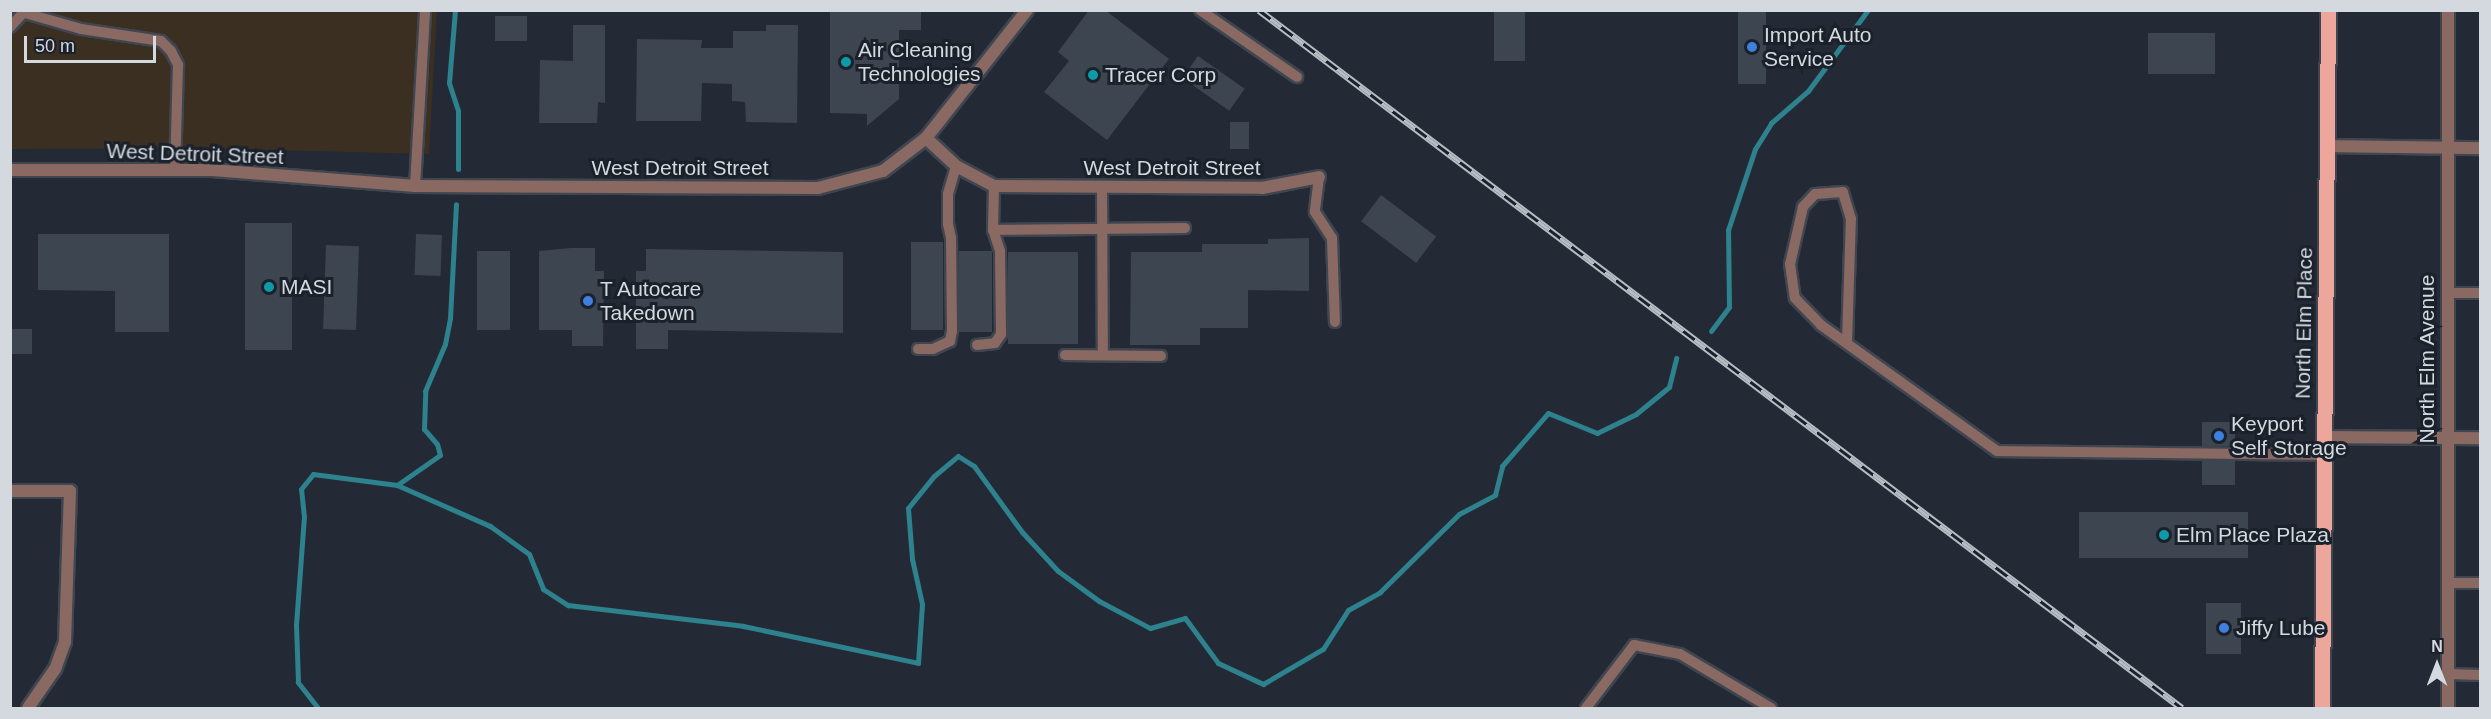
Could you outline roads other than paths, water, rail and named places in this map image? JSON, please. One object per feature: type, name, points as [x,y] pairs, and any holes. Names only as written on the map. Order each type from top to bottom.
[{"type":"main road","name":"North Elm Place","points":[[2322,708],[2328,10]]},
{"type":"street","points":[[926,138],[1027,10]]},
{"type":"street","name":"North Elm Avenue","points":[[2448,10],[2448,708]]},
{"type":"street","name":"West Detroit Street","points":[[10,170],[175,170],[415,186],[818,188],[883,171],[926,138],[956,166],[994,186],[1262,188],[1319,177]]},
{"type":"street","points":[[2328,146],[2481,148]]},
{"type":"street","points":[[2324,437],[2481,438]]},
{"type":"street","points":[[10,491],[70,491],[65,642],[55,669],[28,708]]},
{"type":"lane","points":[[415,186],[425,10]]},
{"type":"lane","points":[[1200,10],[1297,77]]},
{"type":"lane","points":[[10,27],[26,12],[81,29],[161,41],[171,51],[178,65],[175,170]]},
{"type":"lane","points":[[918,349],[933,349],[950,341],[952,331],[948,194],[956,166]]},
{"type":"lane","points":[[1319,177],[1315,212],[1332,238],[1335,322]]},
{"type":"lane","points":[[977,345],[995,343],[1001,334],[1000,251],[993,230],[994,186]]},
{"type":"lane","points":[[1102,187],[1103,355]]},
{"type":"lane","points":[[1846,343],[1851,219],[1844,192],[1815,194],[1803,207],[1790,264],[1795,298],[1821,326],[1997,451],[2324,456]]},
{"type":"lane","points":[[993,230],[1104,231],[1185,228]]},
{"type":"lane","points":[[2448,292],[2481,293]]},
{"type":"lane","points":[[1065,355],[1161,356]]},
{"type":"lane","points":[[2447,583],[2481,583]]},
{"type":"lane","points":[[1586,708],[1634,645],[1680,654],[1771,708]]},
{"type":"lane","points":[[2449,674],[2481,675]]},
{"type":"waterway","points":[[455,10],[449,83],[458,111],[458,169]]},
{"type":"waterway","points":[[1711,331],[1729,307],[1728,230],[1755,149],[1771,123],[1808,91],[1868,10]]},
{"type":"waterway","points":[[397,485],[440,455],[437,444],[424,429],[425,391],[445,344],[450,318],[456,204]]},
{"type":"waterway","points":[[318,708],[298,682],[296,625],[304,517],[301,489],[313,474],[397,485],[490,526],[529,554],[543,589],[568,605],[743,626],[918,663],[922,604],[912,559],[908,508],[934,476],[958,456],[974,466],[1022,532],[1058,571],[1099,601],[1150,628],[1185,618],[1218,663],[1263,684],[1323,649],[1348,610],[1380,592],[1459,514],[1495,495],[1502,466],[1548,413],[1597,433],[1636,414],[1669,387],[1676,358]]},
{"type":"railway","points":[[1259,10],[2182,708]]},
{"type":"place","name":"Import Auto Service","points":[[1752,47]]},
{"type":"place","name":"Air Cleaning Technologies","points":[[846,62]]},
{"type":"place","name":"Tracer Corp","points":[[1093,75]]},
{"type":"place","name":"MASI","points":[[269,287]]},
{"type":"place","name":"T Autocare Takedown","points":[[588,301]]},
{"type":"place","name":"Keyport Self Storage","points":[[2219,436]]},
{"type":"place","name":"Elm Place Plaza","points":[[2164,535]]},
{"type":"place","name":"Jiffy Lube","points":[[2224,628]]}]
